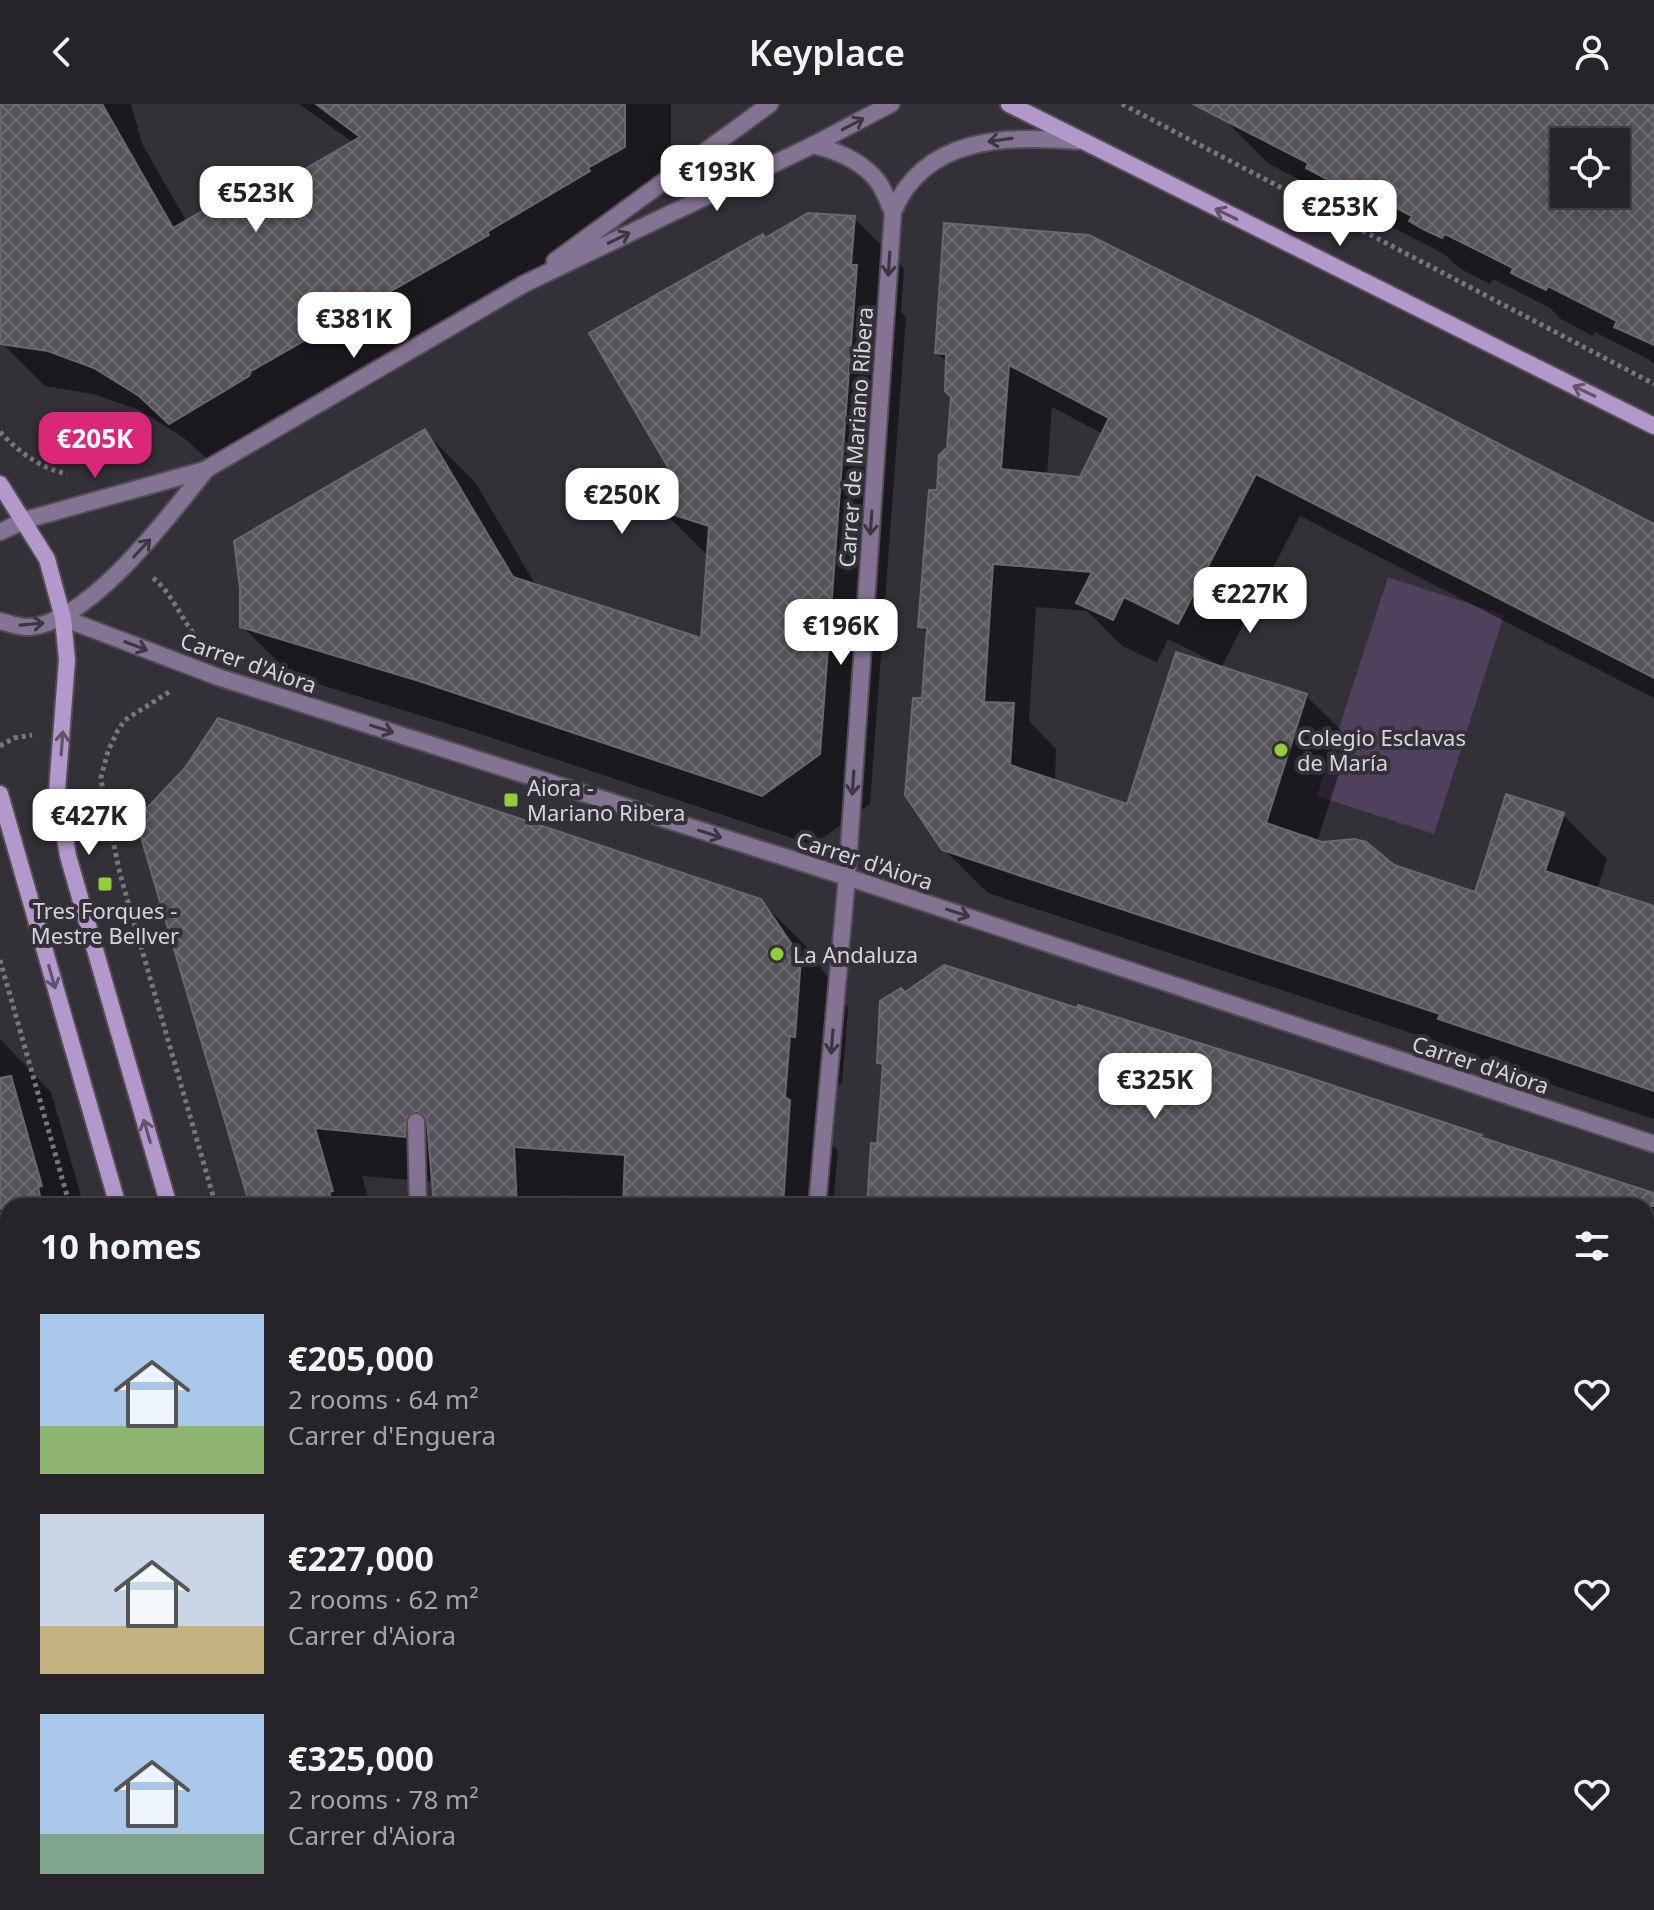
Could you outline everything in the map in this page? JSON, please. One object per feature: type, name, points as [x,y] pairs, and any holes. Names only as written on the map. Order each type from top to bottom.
[{"type":"main road","points":[[1009,104],[1654,426]]},
{"type":"main road","points":[[0,484],[47,559],[63,618],[67,660],[57,791],[60,819],[167,1198]]},
{"type":"main road","points":[[0,794],[116,1198]]},
{"type":"street","points":[[524,284],[770,104]]},
{"type":"street","points":[[0,532],[25,520],[205,470],[524,284],[813,145],[891,104]]},
{"type":"street","points":[[893,212],[910,181],[932,164],[973,144],[1002,138],[1031,137],[1078,141]]},
{"type":"street","points":[[813,145],[836,150],[865,169],[879,183],[893,212]]},
{"type":"street","name":"Carrer de Mariano Ribera","points":[[818,1198],[847,877],[893,212]]},
{"type":"street","points":[[0,621],[28,628],[63,618],[140,551],[205,470]]},
{"type":"street","name":"Carrer d'Aiora","points":[[63,618],[218,677],[847,877],[1654,1144]]},
{"type":"street","points":[[416,1122],[418,1198]]},
{"type":"path","points":[[1122,104],[1654,384]]},
{"type":"path","points":[[0,432],[48,469],[80,475]]},
{"type":"path","points":[[160,583],[196,640]]},
{"type":"path","points":[[172,690],[125,720],[108,751],[101,777],[104,810],[120,874],[214,1198]]},
{"type":"path","points":[[0,746],[23,735],[38,738]]},
{"type":"path","points":[[0,960],[68,1198]]},
{"type":"shaded area","points":[[1388,577],[1504,615],[1434,834],[1317,796]]},
{"type":"building","points":[[0,104],[102,104],[173,228],[242,188],[250,201],[360,137],[316,104],[625,104],[625,147],[487,232],[489,235],[251,371],[249,376],[169,424],[139,396],[94,368],[48,351],[0,344]]},
{"type":"building","points":[[1193,104],[1654,104],[1654,345],[1614,327],[1617,321],[1548,286],[1546,290],[1511,273],[1513,268],[1445,234],[1442,238],[1425,230],[1409,221],[1412,216],[1342,180],[1340,186],[1306,168],[1308,163]]},
{"type":"building","points":[[808,213],[855,216],[851,265],[857,265],[820,754],[762,796],[419,681],[240,627],[240,588],[234,541],[425,429],[513,577],[701,638],[709,526],[659,510],[671,472],[589,333],[763,234],[765,238]]},
{"type":"building","points":[[944,223],[1089,235],[1654,524],[1654,678],[1256,474],[1178,624],[1124,597],[1113,620],[1076,603],[1092,572],[993,564],[984,702],[1014,703],[1010,765],[1127,804],[1176,652],[1307,694],[1266,823],[1322,842],[1355,839],[1366,842],[1394,865],[1475,892],[1506,794],[1564,813],[1545,871],[1654,906],[1654,1091],[1438,1019],[1440,1014],[942,850],[905,795],[913,698],[922,698],[927,628],[918,627],[929,490],[937,490],[939,455],[947,448],[951,397],[945,391],[946,354],[935,353]],"holes":[[[1009,365],[1109,418],[1080,477],[1001,469]]]},
{"type":"building","points":[[218,718],[761,899],[801,958],[795,1037],[790,1036],[785,1097],[790,1100],[784,1198],[623,1198],[625,1155],[514,1147],[517,1198],[433,1198],[427,1121],[417,1111],[406,1117],[405,1137],[315,1128],[333,1191],[329,1192],[331,1198],[248,1198],[135,817],[185,768]]},
{"type":"building","points":[[944,965],[1292,1072],[1654,1193],[1654,1198],[868,1198],[871,1143],[877,1144],[883,1064],[877,1063],[880,1001],[901,988],[905,992]]},
{"type":"building","points":[[11,1076],[42,1186],[38,1187],[40,1196],[34,1198],[0,1198],[0,1078]]},
{"type":"place","name":"Colegio Esclavas de María","points":[[1281,750]]},
{"type":"place","name":"Aiora - Mariano Ribera","points":[[511,800]]},
{"type":"place","name":"Tres Forques - Mestre Bellver","points":[[105,884]]},
{"type":"place","name":"La Andaluza","points":[[777,954]]}]
